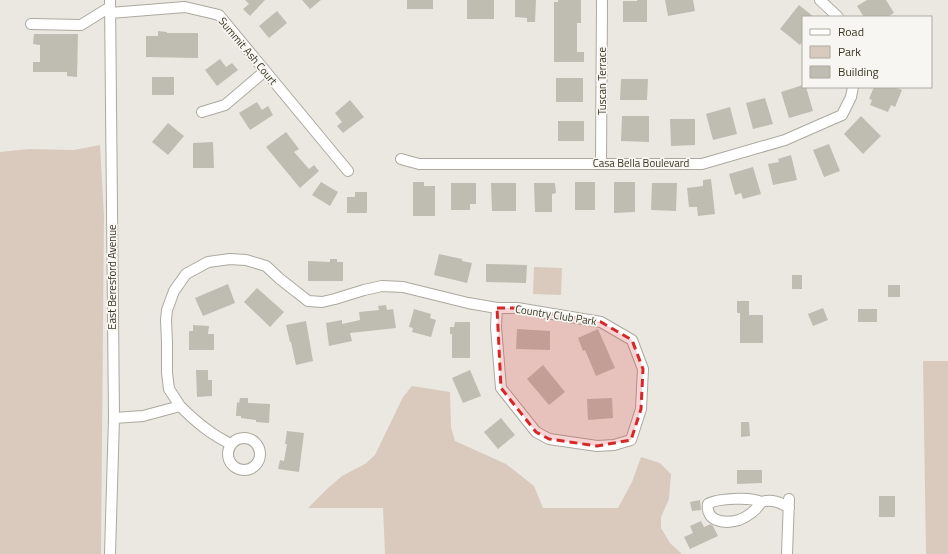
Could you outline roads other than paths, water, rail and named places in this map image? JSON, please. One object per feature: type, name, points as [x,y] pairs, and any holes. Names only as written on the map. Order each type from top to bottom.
[{"type":"street","name":"Tuscan Terrace","points":[[601,163],[602,0]]},
{"type":"street","points":[[820,0],[837,16]]},
{"type":"street","name":"Summit Ash Court","points":[[110,7],[185,3],[219,15],[348,171]]},
{"type":"street","points":[[31,24],[81,25],[110,7]]},
{"type":"street","name":"East Beresford Avenue","points":[[110,7],[114,418],[110,554]]},
{"type":"street","points":[[202,112],[225,105],[265,71]]},
{"type":"street","name":"Casa Bella Boulevard","points":[[401,159],[419,164],[702,164],[785,140],[842,115],[851,97],[853,88]]},
{"type":"street","name":"Country Club Park","points":[[231,444],[217,437],[197,423],[180,406],[169,389],[166,374],[166,320],[167,310],[174,291],[186,274],[208,262],[230,258],[246,260],[266,266],[308,301],[322,302],[382,286],[404,286],[468,303],[497,308],[517,308],[601,322],[632,340],[643,370],[641,408],[631,440],[614,445],[597,446],[549,439],[536,432],[501,388],[496,327],[497,308]]},
{"type":"street","points":[[114,418],[143,416],[180,406]]},
{"type":"street","points":[[761,502],[767,500],[789,503],[787,554]]}]
